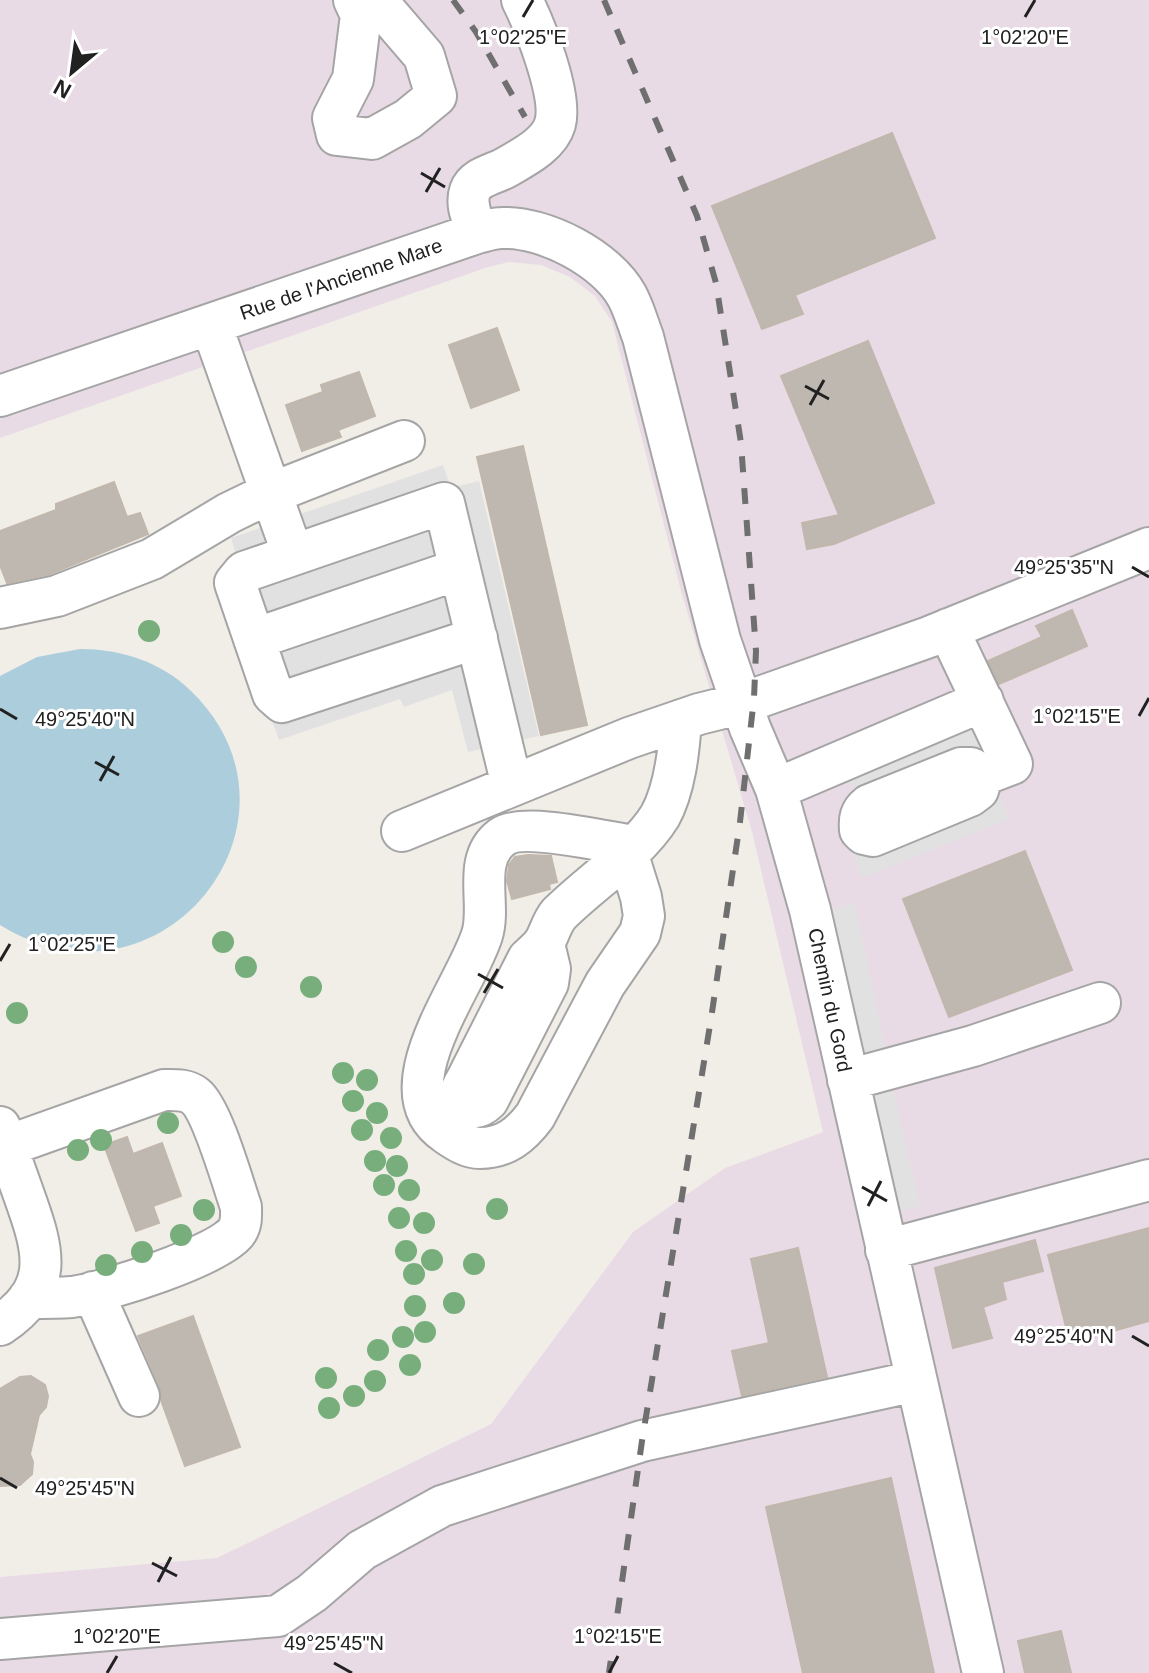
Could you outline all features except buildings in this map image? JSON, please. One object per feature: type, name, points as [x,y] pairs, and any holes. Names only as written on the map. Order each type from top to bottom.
[{"type":"street","points":[[354,0],[361,15],[353,79],[333,118],[337,135],[372,139],[408,119],[436,96],[424,56],[376,0]]},
{"type":"street","points":[[477,233],[469,207],[470,191],[477,181],[536,148],[549,136],[555,124],[556,109],[548,68],[533,21],[522,0]]},
{"type":"street","name":"Rue de l'Ancienne Mare","points":[[0,396],[502,227],[535,232],[575,247],[605,270],[627,295],[643,337]]},
{"type":"street","points":[[211,324],[293,555]]},
{"type":"street","name":"Chemin du Gord","points":[[643,337],[712,610],[750,728],[776,789],[810,910],[983,1673]]},
{"type":"street","points":[[0,608],[57,596],[152,559],[229,513],[271,493],[404,441]]},
{"type":"street","points":[[477,638],[282,702],[273,694],[235,583],[244,572],[444,503],[477,638],[512,786]]},
{"type":"street","points":[[402,831],[629,738],[743,703],[948,629],[1149,548]]},
{"type":"street","points":[[254,639],[460,569]]},
{"type":"street","points":[[948,629],[1012,764],[983,775]]},
{"type":"street","points":[[776,789],[983,701]]},
{"type":"street","points":[[544,944],[557,917],[631,849],[658,819],[665,806],[680,744],[681,720]]},
{"type":"street","points":[[522,830],[631,849],[644,916],[640,933],[605,984],[535,1116],[511,1141],[490,1148],[472,1148],[438,1128],[427,1112],[423,1069],[482,936],[486,912],[483,881],[493,846],[504,836],[522,830]]},
{"type":"street","points":[[848,1080],[973,1046],[1100,1003]]},
{"type":"street","points":[[0,1325],[29,1298],[39,1279],[42,1259],[39,1237],[3,1137],[164,1090],[192,1093],[201,1101],[241,1207],[241,1220],[236,1233],[206,1255],[93,1292],[74,1297],[29,1298]]},
{"type":"street","points":[[886,1250],[1149,1180]]},
{"type":"street","points":[[93,1292],[139,1396]]},
{"type":"street","points":[[0,1639],[278,1616],[312,1593],[362,1550],[442,1506],[642,1441],[916,1381]]},
{"type":"shaded area","points":[[0,0],[1149,0],[1149,1673],[0,1673],[0,1577],[217,1558],[491,1424],[633,1232],[725,1168],[823,1132],[752,832],[681,591],[612,322],[595,296],[570,277],[541,265],[509,262],[0,438]]},
{"type":"shaded area","points":[[443,465],[451,488],[479,481],[539,736],[468,752],[452,690],[404,707],[400,699],[279,740],[223,581],[237,558],[231,538]]},
{"type":"shaded area","points":[[971,724],[1009,819],[862,878],[843,832],[855,795],[846,774]]},
{"type":"shaded area","points":[[855,903],[886,1053],[865,1058],[833,909]]},
{"type":"shaded area","points":[[893,1089],[920,1206],[901,1211],[874,1093]]},
{"type":"water","points":[[80,649],[111,651],[140,659],[167,672],[191,691],[227,742],[240,796],[231,848],[206,894],[166,929],[117,949],[60,949],[0,925],[0,676],[37,657]]},
{"type":"railway","points":[[453,0],[476,32],[525,117]]},
{"type":"railway","points":[[604,0],[697,216],[716,283],[741,443],[756,651],[740,822],[642,1441],[609,1673]]}]
